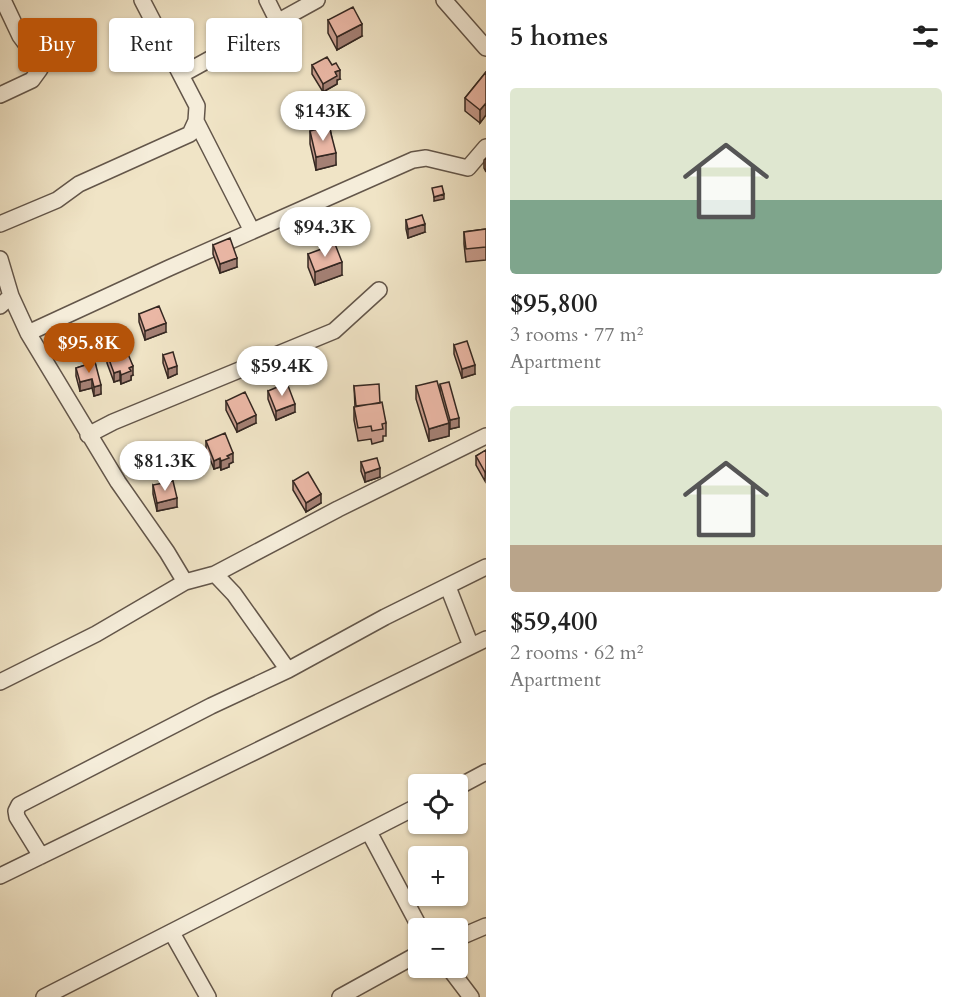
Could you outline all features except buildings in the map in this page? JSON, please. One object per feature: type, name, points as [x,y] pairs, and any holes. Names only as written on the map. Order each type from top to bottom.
[{"type":"street","points":[[0,95],[32,80],[40,69],[40,63],[20,36],[3,0]]},
{"type":"street","points":[[0,224],[57,200],[79,184],[190,134],[196,121],[196,106],[142,0]]},
{"type":"street","points":[[267,0],[276,18]]},
{"type":"street","points":[[285,18],[317,0]]},
{"type":"street","points":[[444,0],[486,48]]},
{"type":"street","points":[[181,75],[206,61]]},
{"type":"street","points":[[196,121],[252,231]]},
{"type":"street","points":[[28,333],[413,160],[426,158],[468,168],[486,147]]},
{"type":"street","points":[[0,259],[6,301],[28,333],[88,435],[185,582]]},
{"type":"street","points":[[88,435],[113,422],[334,332],[379,290]]},
{"type":"street","points":[[0,681],[96,634],[185,582],[215,574],[338,509],[486,436]]},
{"type":"street","points":[[41,856],[17,817],[16,811],[20,805],[486,567]]},
{"type":"street","points":[[215,574],[234,594],[288,670]]},
{"type":"street","points":[[448,587],[471,646]]},
{"type":"street","points":[[0,876],[486,639]]},
{"type":"street","points":[[468,782],[486,772]]},
{"type":"street","points":[[44,997],[408,811]]},
{"type":"street","points":[[369,832],[415,918]]},
{"type":"street","points":[[468,934],[486,926]]},
{"type":"street","points":[[172,933],[208,997]]},
{"type":"street","points":[[340,997],[408,960]]},
{"type":"street","points":[[457,978],[471,997]]}]
